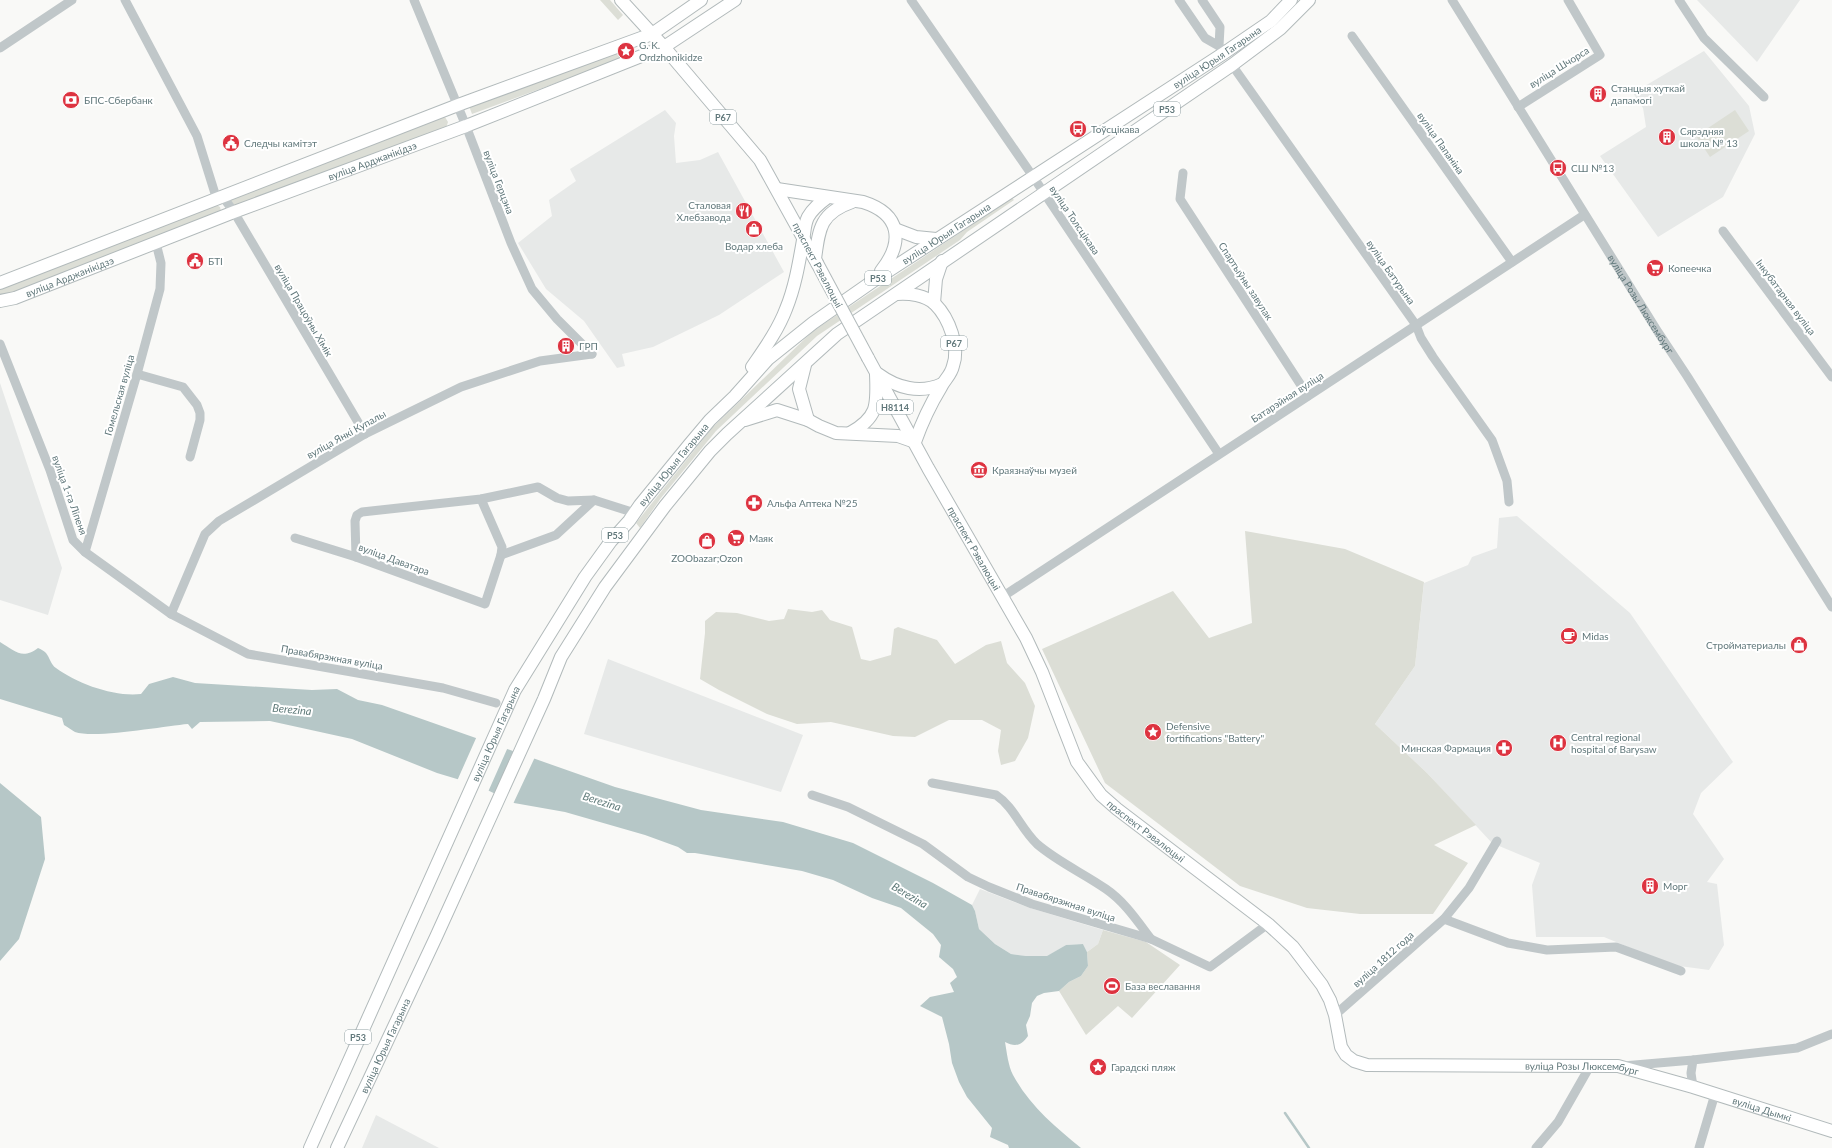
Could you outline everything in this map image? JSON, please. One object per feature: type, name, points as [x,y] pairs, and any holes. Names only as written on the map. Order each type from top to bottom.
[{"type":"main road","name":"праспект Рэвалюцыі","points":[[621,0],[664,47],[760,160],[804,238],[876,373],[1026,638],[1042,672],[1077,762],[1101,795],[1162,845],[1268,924],[1293,947],[1322,985],[1330,1000],[1335,1015],[1341,1048],[1346,1055],[1354,1061]]},
{"type":"main road","name":"вуліца Арджанікідзэ","points":[[0,283],[220,199],[458,105],[652,34],[701,0]]},
{"type":"main road","name":"вуліца Арджанікідзэ","points":[[0,301],[15,298],[234,212],[466,126],[664,47],[735,0]]},
{"type":"main road","name":"вуліца Юрыя Гагарына","points":[[310,1148],[515,690],[585,577],[610,541],[629,521],[706,425],[736,396],[768,358],[813,323],[936,239],[1011,190],[1034,178],[1221,50],[1271,21],[1292,0]]},
{"type":"main road","name":"вуліца Юрыя Гагарына","points":[[337,1148],[436,937],[544,698],[561,656],[605,587],[675,494],[710,451],[837,334],[897,294],[942,261],[1232,65],[1280,29],[1309,0]]},
{"type":"main road","points":[[777,189],[852,202],[863,202],[878,208],[890,219],[895,229],[894,251],[889,262],[876,279]]},
{"type":"main road","points":[[736,396],[782,320],[793,289],[804,238],[804,226],[808,217],[820,203],[828,197]]},
{"type":"main road","points":[[816,261],[818,235],[824,220],[834,210],[852,202]]},
{"type":"main road","points":[[895,229],[916,237],[936,239]]},
{"type":"main road","points":[[897,294],[914,295],[934,303],[936,279],[942,261]]},
{"type":"main road","name":"Р67","points":[[915,442],[922,421],[942,384],[951,372],[954,364],[954,344],[943,314],[934,303]]},
{"type":"main road","points":[[805,364],[800,377],[799,389],[808,420]]},
{"type":"main road","name":"Р67","points":[[876,373],[895,385],[912,389],[934,388],[942,384]]},
{"type":"main road","name":"Р67","points":[[850,433],[865,423],[875,408],[876,373]]},
{"type":"main road","points":[[741,421],[777,410],[808,420],[832,431],[898,436],[915,442]]},
{"type":"main road","name":"вуліца Розы Люксембург","points":[[1354,1061],[1367,1065],[1618,1066]]},
{"type":"main road","name":"вуліца Дымкі","points":[[1618,1066],[1693,1087],[1832,1131]]},
{"type":"street","points":[[0,48],[72,0]]},
{"type":"street","name":"вуліца Працоўны Хімік","points":[[125,0],[197,136],[220,199],[234,212],[365,434]]},
{"type":"street","name":"вуліца Герцэна","points":[[414,0],[458,105],[511,243],[532,289],[557,319],[592,354]]},
{"type":"street","name":"вуліца Толсцікава","points":[[911,0],[1034,178],[1219,454]]},
{"type":"street","points":[[1179,0],[1204,38],[1221,50]]},
{"type":"street","points":[[1202,0],[1220,27],[1221,50]]},
{"type":"street","name":"вуліца Розы Люксембург","points":[[1452,0],[1584,215],[1832,607]]},
{"type":"street","name":"вуліца Шчорса","points":[[1518,107],[1600,55],[1568,0]]},
{"type":"street","points":[[1679,0],[1704,38],[1764,97]]},
{"type":"street","name":"вуліца Папаніна","points":[[1352,36],[1512,262]]},
{"type":"street","name":"вуліца Батурына","points":[[1232,65],[1416,325],[1421,338],[1433,357],[1492,440],[1507,481],[1509,502]]},
{"type":"street","name":"Спартыўны завулак","points":[[1183,173],[1180,200],[1308,396]]},
{"type":"street","name":"Батарэйная вуліца","points":[[1002,597],[1584,215]]},
{"type":"street","name":"Інкубатарная вуліца","points":[[1723,230],[1832,377]]},
{"type":"street","name":"Гомельская вуліца","points":[[85,552],[160,289],[162,263],[156,243]]},
{"type":"street","name":"вуліца 1-га Ліпеня","points":[[0,344],[50,470],[73,540],[85,552],[171,614]]},
{"type":"street","name":"вуліца Янкі Купалы","points":[[171,614],[205,534],[219,521],[365,434],[462,387],[540,361],[592,354]]},
{"type":"street","points":[[137,374],[183,387],[197,406],[200,413],[200,420],[190,457]]},
{"type":"street","points":[[356,558],[355,521],[357,515],[362,512],[481,499],[538,487],[557,498],[568,501],[594,500],[635,512]]},
{"type":"street","points":[[481,499],[502,547],[501,555],[556,535],[594,500]]},
{"type":"street","name":"вуліца Даватара","points":[[295,538],[485,604],[501,555]]},
{"type":"street","name":"Правабярэжная вуліца","points":[[171,614],[248,654],[443,688],[496,703]]},
{"type":"street","points":[[932,783],[996,794],[1004,800],[1035,842],[1058,860],[1107,889],[1122,903],[1151,939]]},
{"type":"street","name":"Правабярэжная вуліца","points":[[812,795],[848,807],[923,844],[968,877],[989,887],[1032,904],[1151,939],[1210,967],[1268,924]]},
{"type":"street","name":"вуліца 1812 года","points":[[1335,1015],[1444,919],[1469,888],[1497,840]]},
{"type":"street","points":[[1444,919],[1508,943],[1547,950],[1616,947],[1681,971]]},
{"type":"street","name":"вуліца Розы Люксембург","points":[[1618,1066],[1693,1060],[1797,1048],[1832,1034]]},
{"type":"street","points":[[1693,1060],[1691,1074],[1693,1087]]},
{"type":"street","points":[[1536,1148],[1558,1122],[1590,1066]]},
{"type":"street","points":[[1699,1148],[1715,1094]]},
{"type":"shaded area","points":[[600,0],[610,0],[623,15],[618,20]]},
{"type":"shaded area","points":[[1697,0],[1800,0],[1757,62]]},
{"type":"shaded area","points":[[1704,51],[1749,106],[1755,134],[1723,197],[1658,237],[1600,156],[1646,127],[1643,108],[1633,93]]},
{"type":"shaded area","points":[[618,52],[621,59],[472,114],[469,106]]},
{"type":"shaded area","points":[[665,110],[676,123],[674,136],[676,163],[700,160],[718,152],[784,272],[719,315],[653,347],[622,354],[625,366],[617,368],[584,321],[546,289],[518,243],[552,216],[549,200],[576,181],[570,169]]},
{"type":"shaded area","points":[[1735,110],[1749,131],[1710,157],[1696,136]]},
{"type":"shaded area","points":[[445,117],[448,122],[446,128],[236,206],[233,206],[230,200],[231,197]]},
{"type":"shaded area","points":[[1012,198],[1014,200],[967,232],[960,240],[817,336],[716,431],[661,498],[640,528],[636,523],[712,428],[813,331]]},
{"type":"shaded area","points":[[215,204],[220,207],[221,211],[7,296],[0,295],[0,288]]},
{"type":"shaded area","points":[[0,383],[62,568],[48,615],[0,600]]},
{"type":"shaded area","name":"Central regional hospital of Barysaw","points":[[1517,516],[1630,613],[1733,762],[1701,793],[1693,814],[1724,859],[1707,882],[1717,884],[1724,945],[1709,970],[1672,965],[1604,937],[1536,937],[1532,885],[1540,863],[1492,843],[1427,773],[1375,724],[1415,666],[1424,583],[1468,565],[1472,557],[1497,548],[1499,518]]},
{"type":"shaded area","points":[[1245,531],[1345,549],[1424,582],[1415,666],[1375,724],[1427,773],[1476,825],[1434,845],[1468,863],[1433,914],[1360,914],[1307,908],[1240,886],[1105,783],[1042,649],[1173,591],[1209,638],[1252,623]]},
{"type":"shaded area","points":[[788,609],[812,612],[822,610],[830,620],[852,627],[861,659],[870,661],[891,655],[894,629],[898,627],[937,640],[955,664],[986,645],[1001,641],[1007,663],[1025,683],[1035,706],[1028,738],[1015,761],[1001,765],[998,751],[1001,730],[982,720],[949,720],[915,737],[893,736],[831,722],[797,724],[767,714],[700,679],[705,621],[716,612],[737,613],[769,621],[784,619]]},
{"type":"shaded area","points":[[608,659],[803,735],[781,792],[584,734]]},
{"type":"shaded area","points":[[980,889],[1030,908],[1103,930],[1098,944],[1087,952],[1083,944],[1066,945],[1048,956],[1011,954],[995,944],[979,929],[972,905]]},
{"type":"shaded area","name":"База веславання","points":[[1103,930],[1146,942],[1180,965],[1132,1018],[1118,1006],[1086,1035],[1059,991],[1069,982],[1081,976],[1088,966],[1087,952],[1098,944]]},
{"type":"shaded area","points":[[376,1115],[439,1148],[362,1148]]},
{"type":"water","name":"Berezina","points":[[0,642],[14,651],[23,654],[32,652],[39,648],[46,653],[54,667],[65,674],[85,684],[119,693],[141,694],[149,684],[173,677],[195,683],[312,690],[337,689],[358,700],[382,705],[615,787],[701,810],[783,822],[853,843],[933,883],[972,905],[979,929],[995,944],[1011,954],[1047,956],[1066,945],[1083,944],[1087,952],[1088,966],[1081,976],[1069,982],[1059,991],[1044,993],[1037,996],[1032,1003],[1030,1016],[1026,1025],[1028,1036],[1018,1045],[1012,1045],[1005,1042],[1011,1071],[1019,1086],[1052,1124],[1081,1148],[1009,1148],[1008,1145],[990,1137],[992,1128],[967,1097],[959,1082],[952,1063],[942,1017],[920,1006],[930,997],[954,992],[950,983],[957,977],[953,969],[939,957],[941,945],[933,934],[901,908],[872,898],[833,880],[802,871],[695,853],[687,853],[678,847],[645,835],[565,812],[514,803],[477,785],[437,773],[352,739],[270,721],[200,722],[192,729],[188,724],[113,733],[85,734],[75,732],[64,725],[62,718],[0,699]]},
{"type":"water","points":[[0,783],[41,817],[45,859],[19,939],[0,961]]},
{"type":"pier","points":[[477,736],[508,747],[488,792],[457,781]]},
{"type":"pier","points":[[514,749],[535,757],[513,804],[494,795]]},
{"type":"waterway","points":[[1285,1113],[1309,1148]]},
{"type":"place","name":"G. K. Ordzhonikidze","points":[[626,51]]},
{"type":"place","name":"Станцыя хуткай дапамогі","points":[[1598,94]]},
{"type":"place","name":"БПС-Сбербанк","points":[[71,100]]},
{"type":"place","name":"Тоўсцікава","points":[[1078,129]]},
{"type":"place","name":"Сярэдняя школа № 13","points":[[1667,137]]},
{"type":"place","name":"Следчы камітэт","points":[[231,143]]},
{"type":"place","name":"СШ №13","points":[[1558,168]]},
{"type":"place","name":"Сталовая Хлебзавода","points":[[744,211]]},
{"type":"place","name":"Водар хлеба","points":[[754,229]]},
{"type":"place","name":"БТІ","points":[[195,261]]},
{"type":"place","name":"Копеечка","points":[[1655,268]]},
{"type":"place","name":"ГРП","points":[[566,346]]},
{"type":"place","name":"Краязнаўчы музей","points":[[979,470]]},
{"type":"place","name":"Альфа Аптека №25","points":[[754,503]]},
{"type":"place","name":"Маяк","points":[[736,538]]},
{"type":"place","name":"ZOObazar;Ozon","points":[[707,541]]},
{"type":"place","name":"Midas","points":[[1569,636]]},
{"type":"place","name":"Стройматериалы","points":[[1799,645]]},
{"type":"place","name":"Defensive fortifications \"Battery\"","points":[[1153,732]]},
{"type":"place","name":"Central regional hospital of Barysaw","points":[[1558,743]]},
{"type":"place","name":"Минская Фармация","points":[[1504,748]]},
{"type":"place","name":"Морг","points":[[1650,886]]},
{"type":"place","name":"База веславання","points":[[1112,986]]},
{"type":"place","name":"Гарадскі пляж","points":[[1098,1067]]}]
